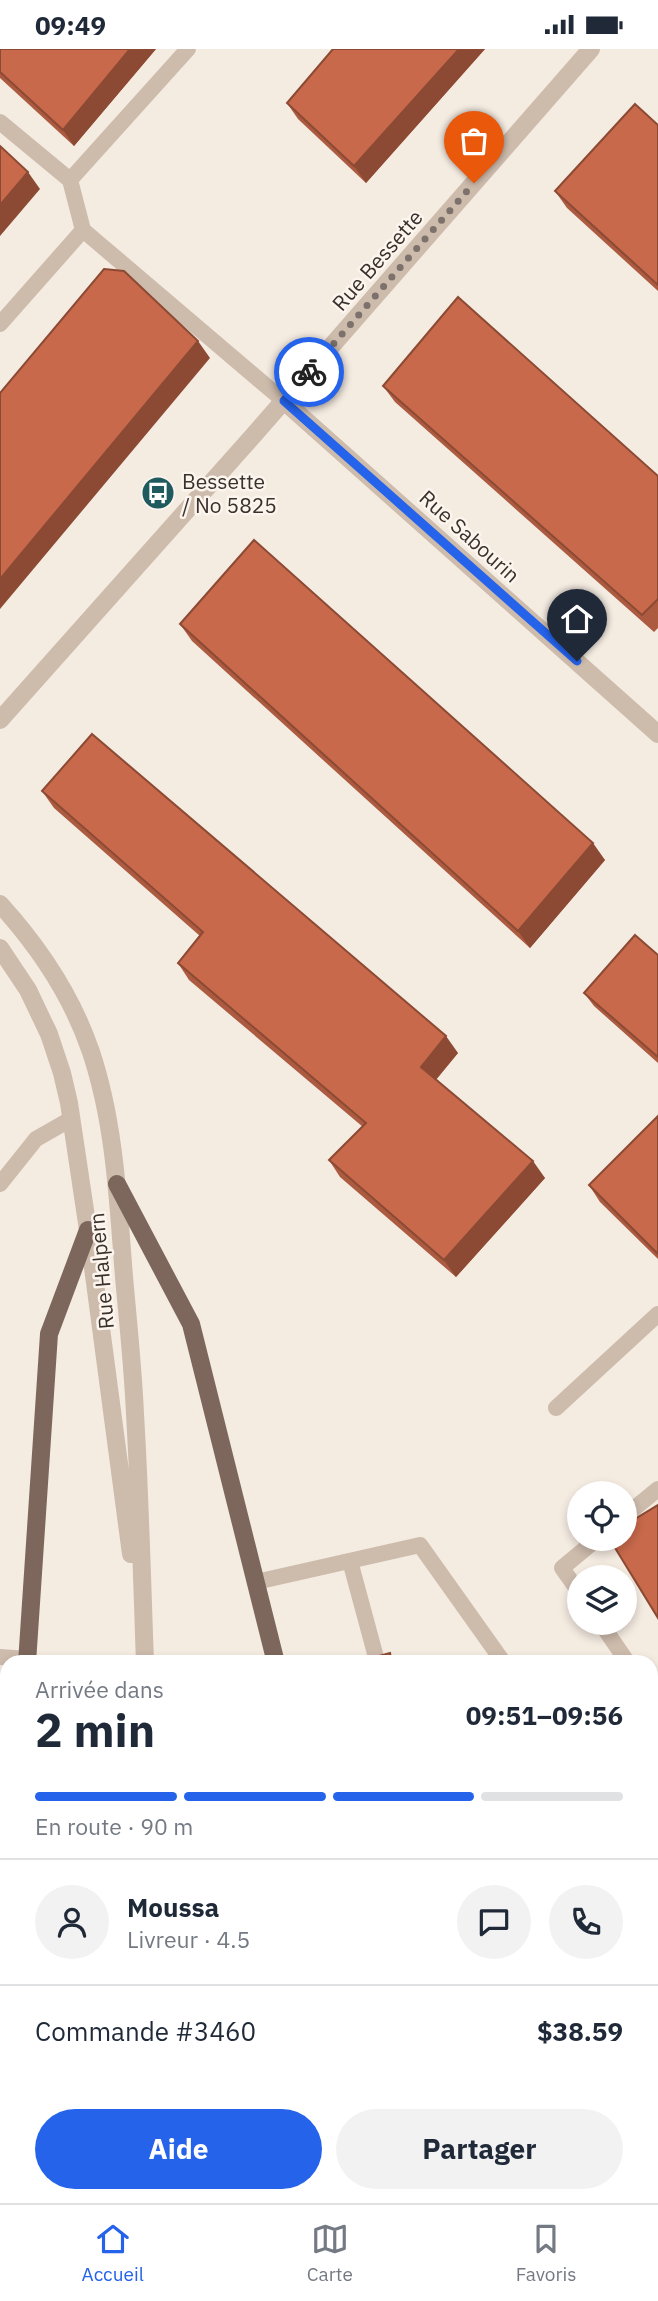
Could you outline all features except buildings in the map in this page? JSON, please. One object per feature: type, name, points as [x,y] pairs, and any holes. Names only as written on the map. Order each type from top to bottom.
[{"type":"main road","points":[[117,1184],[191,1324],[274,1655]]},
{"type":"main road","points":[[27,1655],[49,1334],[88,1230]]},
{"type":"street","name":"Rue Bessette","points":[[0,720],[284,401],[591,49]]},
{"type":"street","name":"Rue Sabourin","points":[[284,401],[658,734]]},
{"type":"street","name":"Rue Halpern","points":[[0,904],[36,947],[58,979],[79,1020],[100,1083],[117,1184],[135,1413],[145,1655]]},
{"type":"street","name":"Rue Halpern","points":[[0,948],[28,991],[49,1034],[62,1073],[88,1230],[144,1655]]},
{"type":"lane","points":[[70,180],[188,49]]},
{"type":"lane","points":[[0,122],[70,180],[83,230],[284,401]]},
{"type":"lane","points":[[0,324],[83,230]]},
{"type":"lane","points":[[0,1184],[36,1139],[71,1119]]},
{"type":"lane","points":[[556,1409],[658,1314]]},
{"type":"lane","points":[[637,1506],[658,1489]]},
{"type":"lane","points":[[256,1582],[420,1545],[498,1655]]},
{"type":"lane","points":[[567,1574],[562,1567],[582,1551]]},
{"type":"lane","points":[[350,1561],[375,1655]]},
{"type":"lane","points":[[609,1635],[623,1655]]},
{"type":"way so far","points":[[309,372],[474,183]]},
{"type":"place","name":"Bessette / No 5825","points":[[158,493]]},
{"type":"route","points":[[309,372],[284,401],[577,661]]}]
